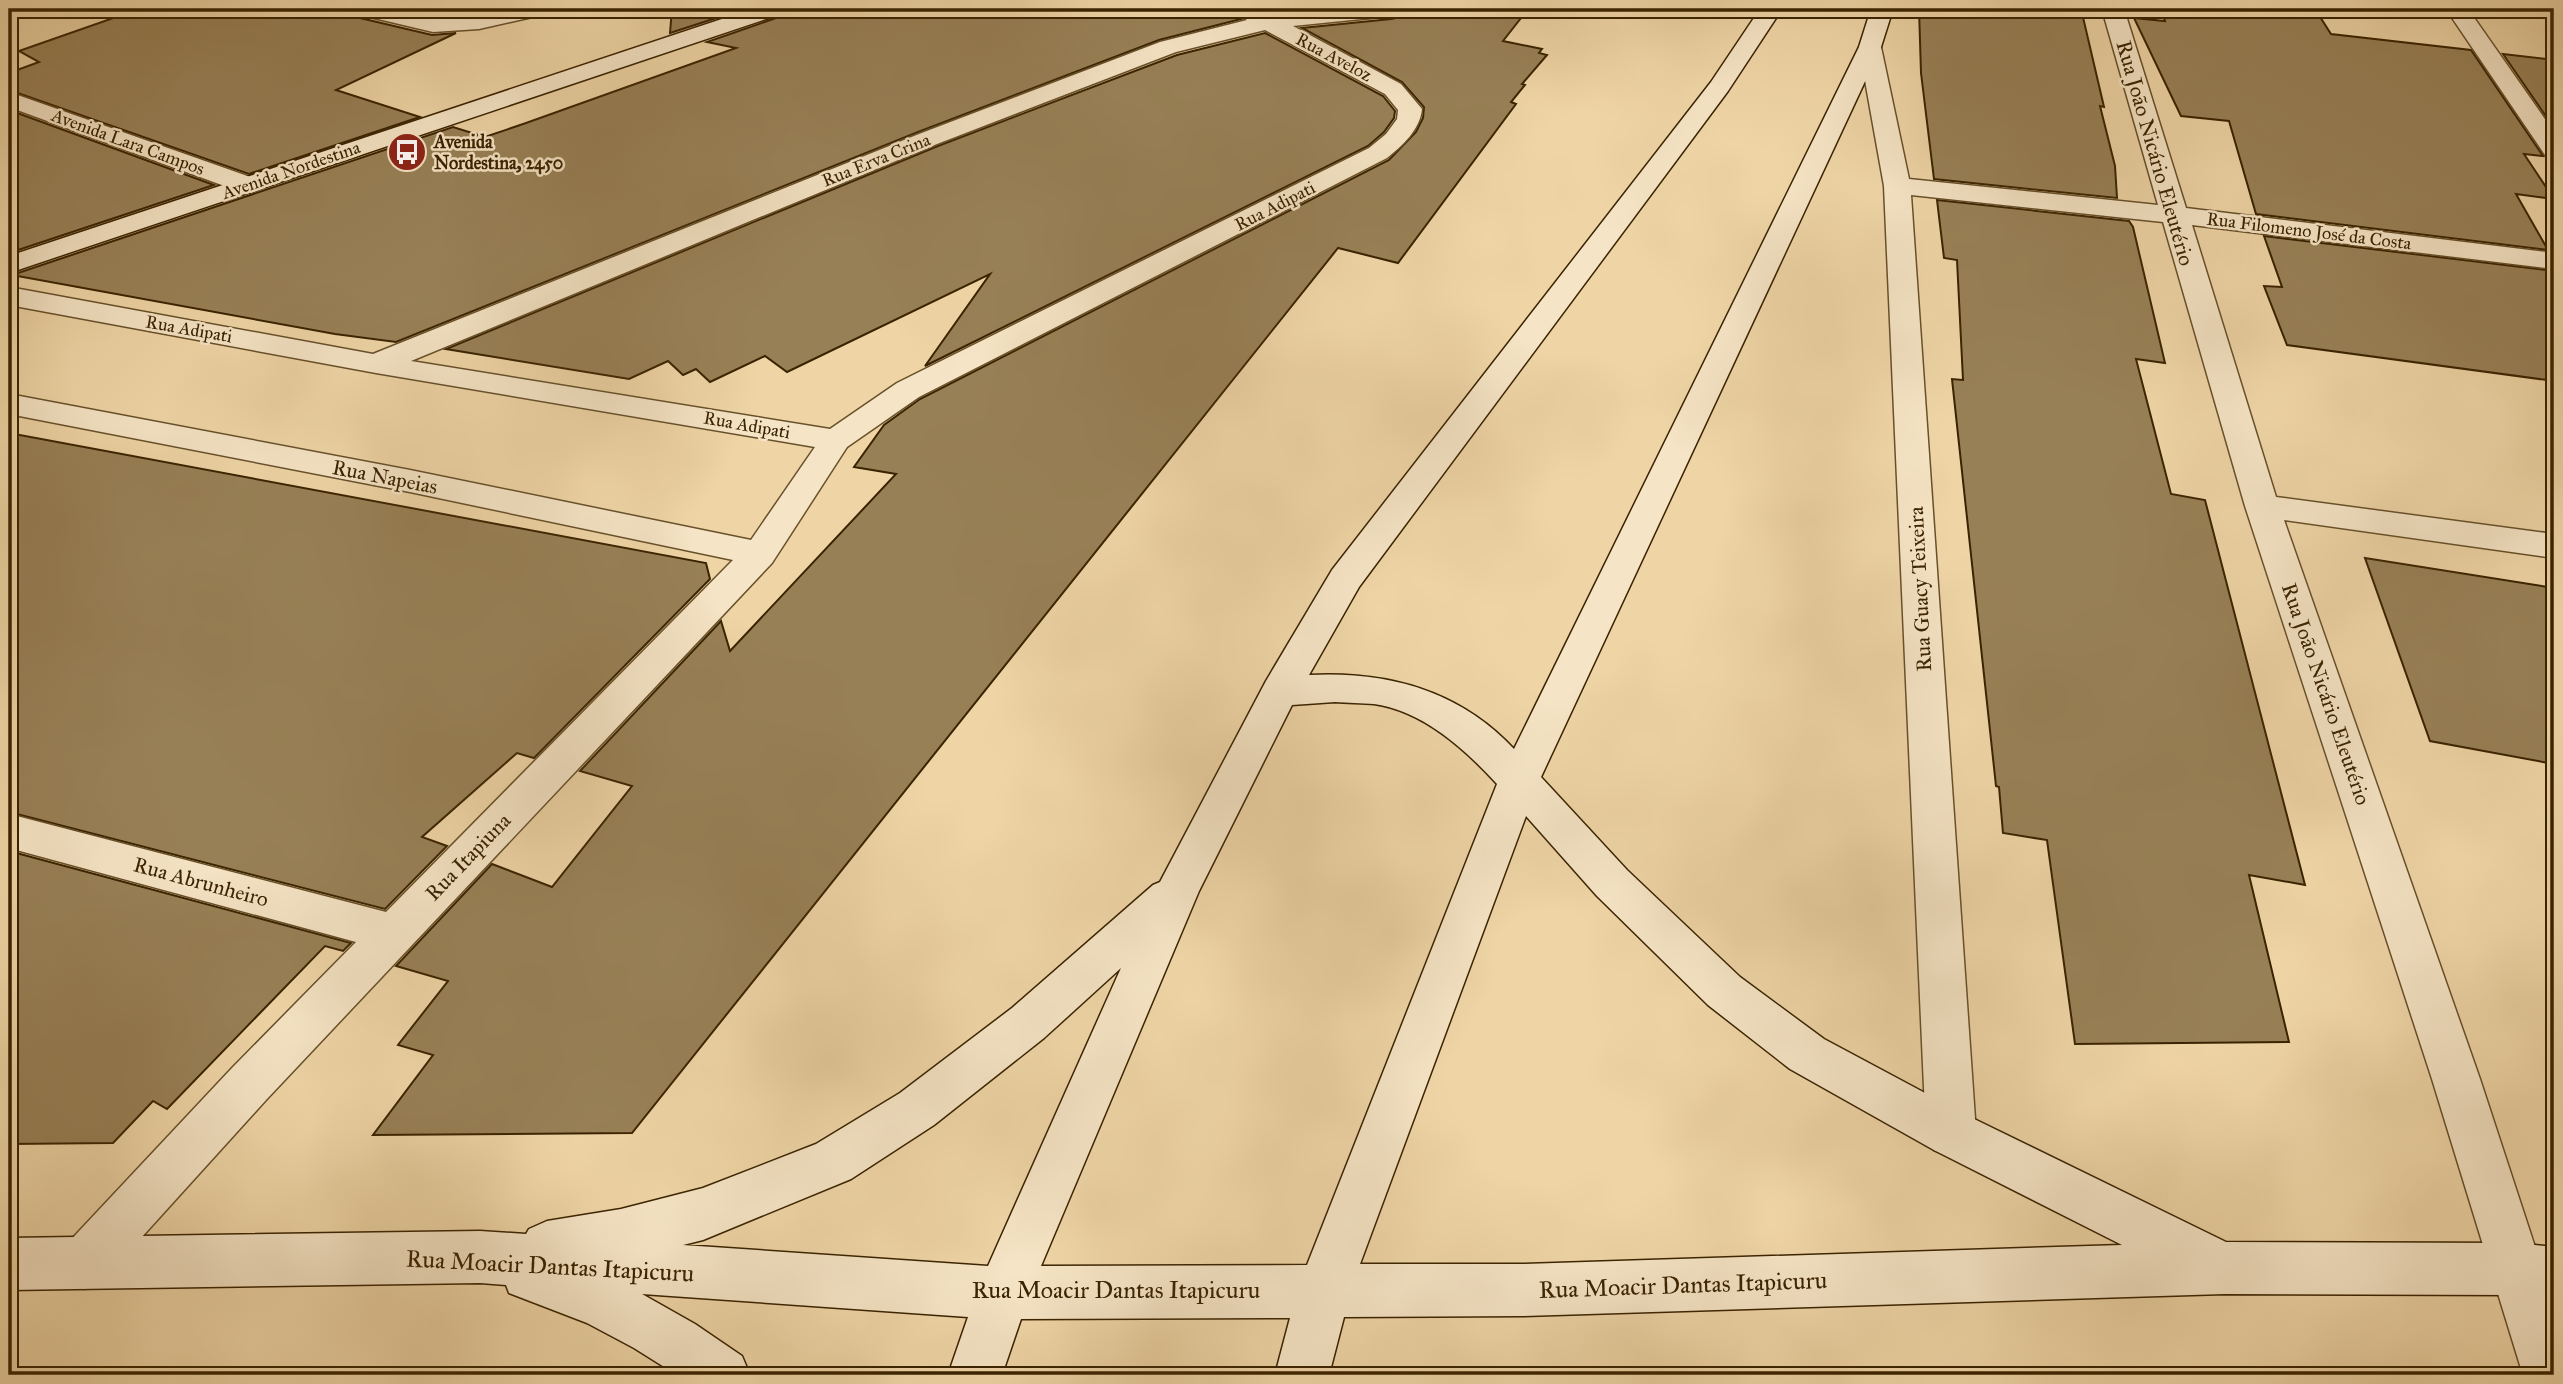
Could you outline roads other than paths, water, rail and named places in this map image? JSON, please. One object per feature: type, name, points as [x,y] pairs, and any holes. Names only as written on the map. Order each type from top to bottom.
[{"type":"street","points":[[365,9],[433,25],[479,22],[538,9]]},
{"type":"street","name":"Avenida Nordestina","points":[[9,265],[773,9]]},
{"type":"street","name":"Rua Aveloz","points":[[1243,9],[1392,89],[1410,109],[1409,119]]},
{"type":"street","name":"Rua Erva Crina","points":[[376,363],[1144,55],[1217,33],[1271,22],[1391,9]]},
{"type":"street","points":[[975,1375],[1003,1293],[1178,889],[1280,691],[1345,579],[1720,86],[1771,9]]},
{"type":"street","points":[[1302,1375],[1324,1290],[1518,782],[1870,47],[1882,9]]},
{"type":"street","name":"Rua João Nicário Eleutério","points":[[2113,9],[2262,506],[2456,1079],[2535,1271],[2550,1375]]},
{"type":"street","points":[[2457,9],[2554,150]]},
{"type":"street","name":"Rua Guacy Teixeira","points":[[1870,47],[1897,186],[1951,1133]]},
{"type":"street","name":"Avenida Lara Campos","points":[[9,99],[247,185]]},
{"type":"street","name":"Rua Adipati","points":[[9,296],[376,363],[836,440],[908,390],[1036,324],[1269,211],[1378,153],[1395,139],[1409,119]]},
{"type":"street","name":"Rua Filomeno José da Costa","points":[[1897,186],[2173,215],[2554,261]]},
{"type":"street","name":"Rua Napeias","points":[[9,404],[410,481],[760,554]]},
{"type":"street","name":"Rua Itapiuna","points":[[85,1263],[249,1084],[760,554],[836,440]]},
{"type":"street","points":[[2262,506],[2554,546]]},
{"type":"street","name":"Rua Moacir Dantas Itapicuru","points":[[1280,691],[1335,688],[1375,690],[1411,699],[1437,712],[1496,755],[1612,883],[1724,991],[1807,1054],[1951,1133],[2224,1268]]},
{"type":"street","name":"Rua Abrunheiro","points":[[9,831],[394,933]]},
{"type":"street","points":[[480,1258],[621,1235],[703,1214],[833,1162],[917,1109],[1028,1023],[1178,889]]},
{"type":"street","points":[[480,1258],[573,1289],[647,1323],[723,1375]]},
{"type":"street","name":"Rua Moacir Dantas Itapicuru","points":[[9,1264],[480,1258],[1003,1293],[1524,1290],[2224,1268],[2535,1271]]},
{"type":"place","name":"Avenida Nordestina, 2450","points":[[407,152]]}]
